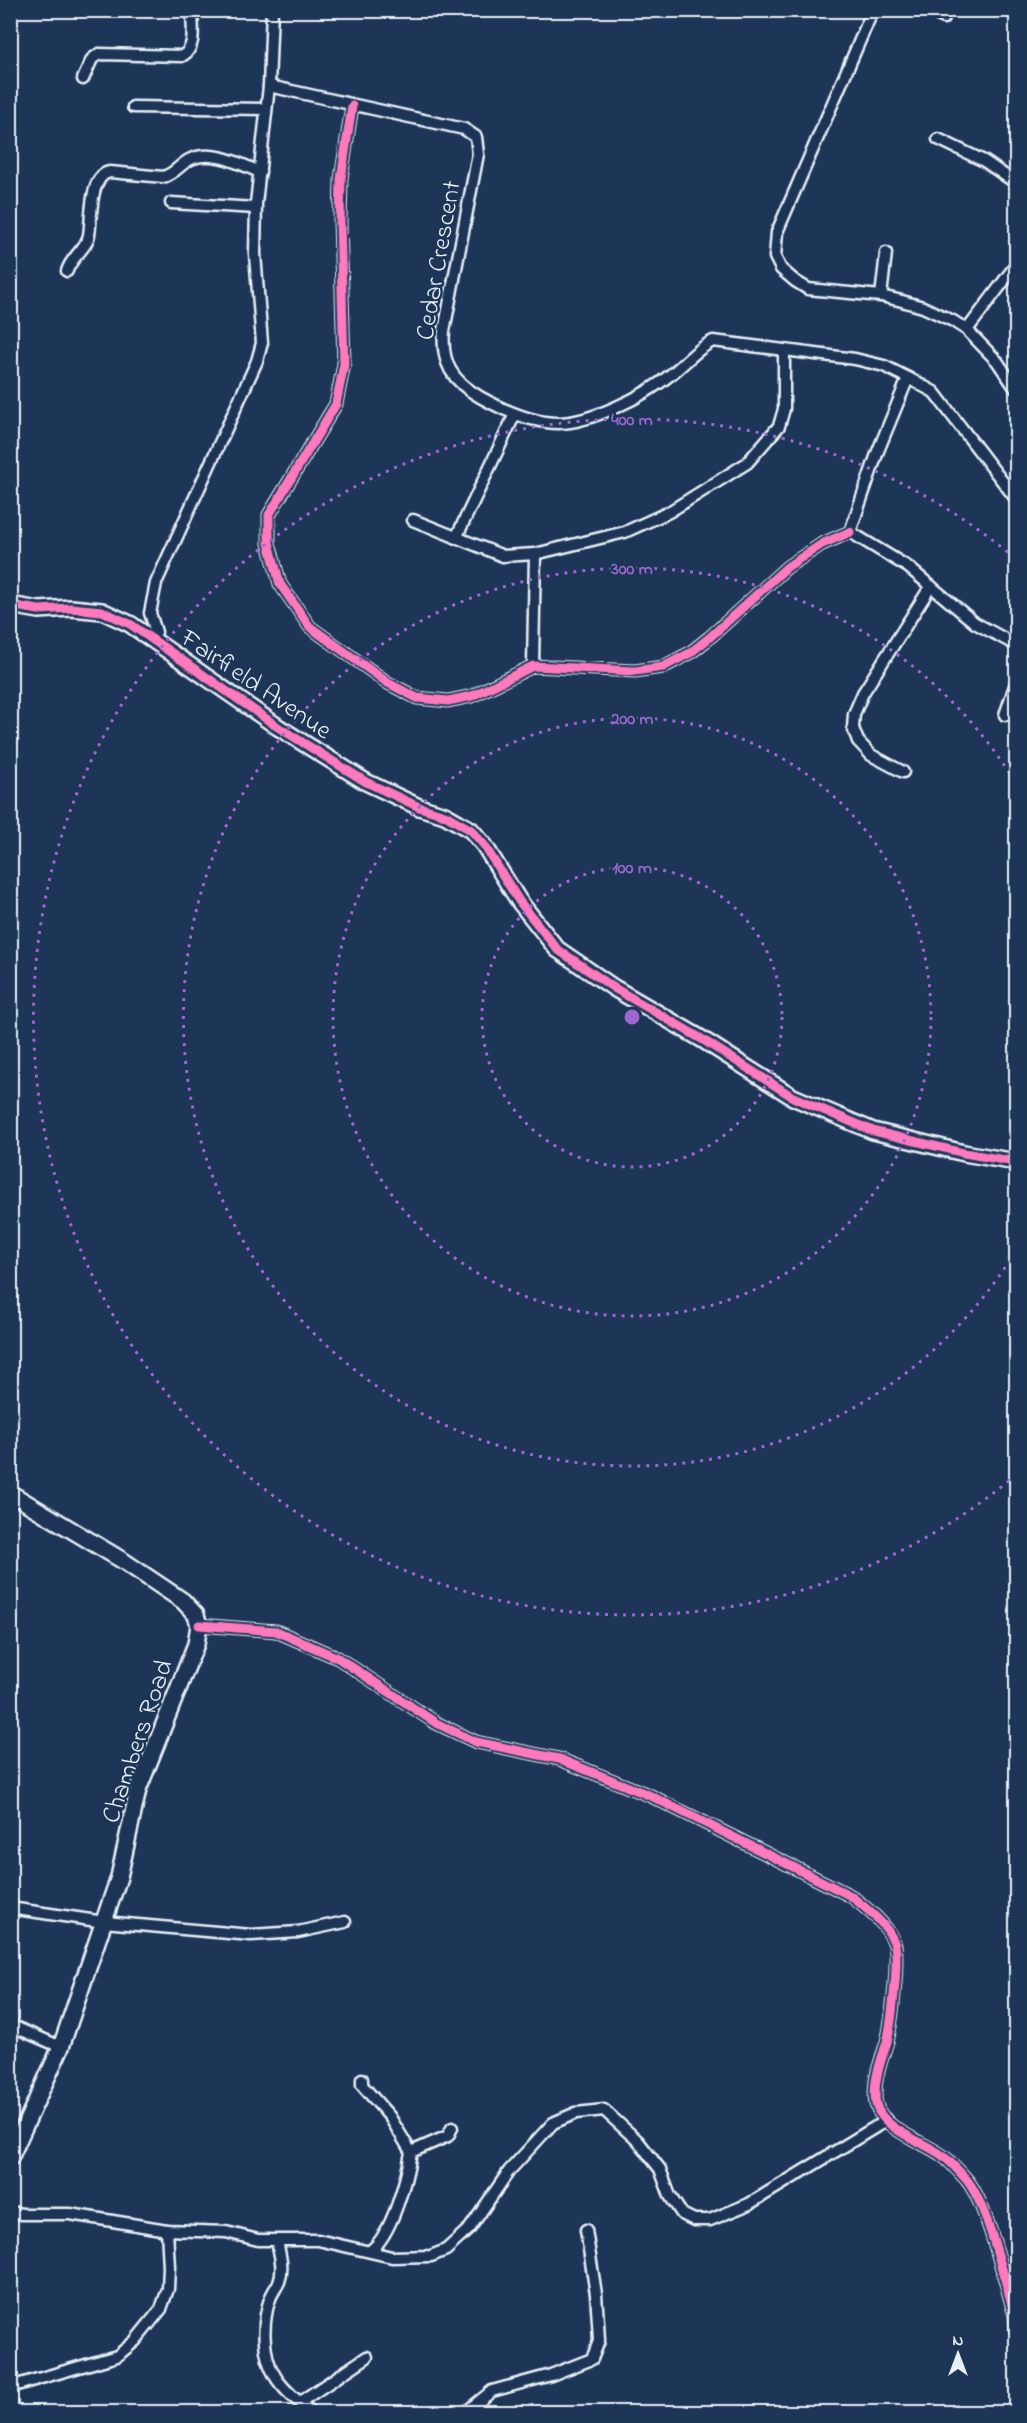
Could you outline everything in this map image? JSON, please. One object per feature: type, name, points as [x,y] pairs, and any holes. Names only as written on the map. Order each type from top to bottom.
[{"type":"street","points":[[83,79],[92,59],[99,54],[182,56],[187,53],[192,43],[192,10]]},
{"type":"street","points":[[153,638],[156,632],[150,613],[156,583],[257,360],[262,343],[255,254],[256,208],[269,86],[272,10]]},
{"type":"street","points":[[873,10],[782,219],[777,232],[775,257],[781,268],[808,289],[881,296],[923,307],[967,330],[997,361],[1017,389]]},
{"type":"street","points":[[927,10],[944,18]]},
{"type":"street","points":[[269,86],[352,106],[341,179],[344,364],[341,384],[336,404],[269,515],[269,543],[280,584],[310,627],[388,683],[417,698],[448,701],[472,696],[533,666],[635,671],[663,667],[690,653],[787,567],[822,544],[850,532],[878,451],[908,378]]},
{"type":"street","name":"Cedar Crescent","points":[[352,106],[464,129],[476,137],[479,145],[478,154],[442,351],[446,365],[470,391],[515,414],[558,423],[581,420],[627,402],[669,376],[702,346],[713,341],[855,358],[884,366],[934,392],[1017,498]]},
{"type":"street","points":[[133,108],[266,109]]},
{"type":"street","points":[[938,139],[984,161],[1017,183]]},
{"type":"street","points":[[67,271],[73,257],[89,238],[97,181],[104,173],[122,172],[164,177],[193,158],[207,156],[235,162],[260,172]]},
{"type":"street","points":[[171,203],[256,208]]},
{"type":"street","points":[[881,296],[886,253]]},
{"type":"street","points":[[967,330],[1017,265]]},
{"type":"street","points":[[413,520],[503,556],[536,554],[625,532],[669,512],[747,463],[779,426],[784,408],[784,350]]},
{"type":"street","points":[[456,538],[515,414]]},
{"type":"street","points":[[850,532],[908,567],[975,623],[1017,645]]},
{"type":"street","points":[[533,666],[536,554]]},
{"type":"street","points":[[903,772],[871,754],[858,741],[853,728],[854,714],[863,693],[931,586]]},
{"type":"street","name":"Fairfield Avenue","points":[[10,604],[39,610],[71,608],[102,611],[130,624],[278,727],[366,782],[419,807],[445,815],[471,830],[484,845],[519,901],[557,948],[614,988],[700,1038],[793,1097],[873,1131],[964,1153],[1017,1162]]},
{"type":"street","points":[[1005,715],[1017,683]]},
{"type":"street","points":[[10,1493],[125,1562],[183,1601],[196,1616],[199,1625],[276,1631],[338,1658],[436,1723],[476,1742],[559,1759],[631,1788],[851,1896],[879,1919],[895,1943],[897,1958],[889,2034],[875,2088],[876,2106],[887,2120],[906,2135],[943,2156],[968,2181],[982,2207],[1015,2315],[1017,2331]]},
{"type":"street","name":"Chambers Road","points":[[10,2158],[61,2047],[119,1877],[138,1790],[196,1644],[199,1625]]},
{"type":"street","points":[[10,1908],[104,1922],[251,1935],[298,1932],[345,1922]]},
{"type":"street","points":[[10,2025],[61,2047]]},
{"type":"street","points":[[362,2079],[362,2085],[390,2117],[411,2152],[405,2179],[387,2229],[379,2245],[370,2251]]},
{"type":"street","points":[[10,2212],[70,2214],[167,2230],[226,2232],[258,2240],[318,2240],[392,2257],[431,2256],[446,2250],[470,2228],[509,2171],[533,2143],[554,2123],[576,2113],[604,2110],[618,2121],[638,2141],[660,2169],[670,2196],[682,2214],[694,2220],[710,2220],[749,2204],[887,2120]]},
{"type":"street","points":[[411,2152],[448,2136],[452,2128]]},
{"type":"street","points":[[10,2387],[117,2356],[135,2341],[161,2309],[168,2289],[170,2267],[167,2230]]},
{"type":"street","points":[[466,2412],[492,2391],[551,2375],[592,2359],[599,2342],[596,2294],[586,2230]]},
{"type":"street","points":[[277,2241],[282,2263],[279,2282],[266,2314],[266,2348],[276,2378],[311,2412]]},
{"type":"street","points":[[300,2402],[367,2358]]},
{"type":"cycle path","points":[[352,106],[341,179],[344,364],[336,404],[269,515],[269,543],[280,584],[310,627],[388,683],[417,698],[448,701],[472,696],[533,666],[635,671],[663,667],[690,653],[709,638],[787,567],[822,544],[850,532]]},
{"type":"cycle path","points":[[10,605],[39,610],[71,608],[102,611],[130,624],[278,727],[366,782],[419,807],[445,815],[471,830],[484,845],[519,901],[557,949],[614,988],[700,1038],[793,1097],[873,1131],[964,1153],[1016,1162]]},
{"type":"cycle path","points":[[199,1625],[276,1631],[338,1658],[436,1723],[476,1742],[559,1759],[651,1796],[851,1896],[870,1911],[891,1935],[896,1950],[889,2034],[876,2080],[876,2104],[886,2121],[905,2135],[943,2156],[961,2173],[974,2190],[995,2244],[1015,2315],[1016,2331]]}]
